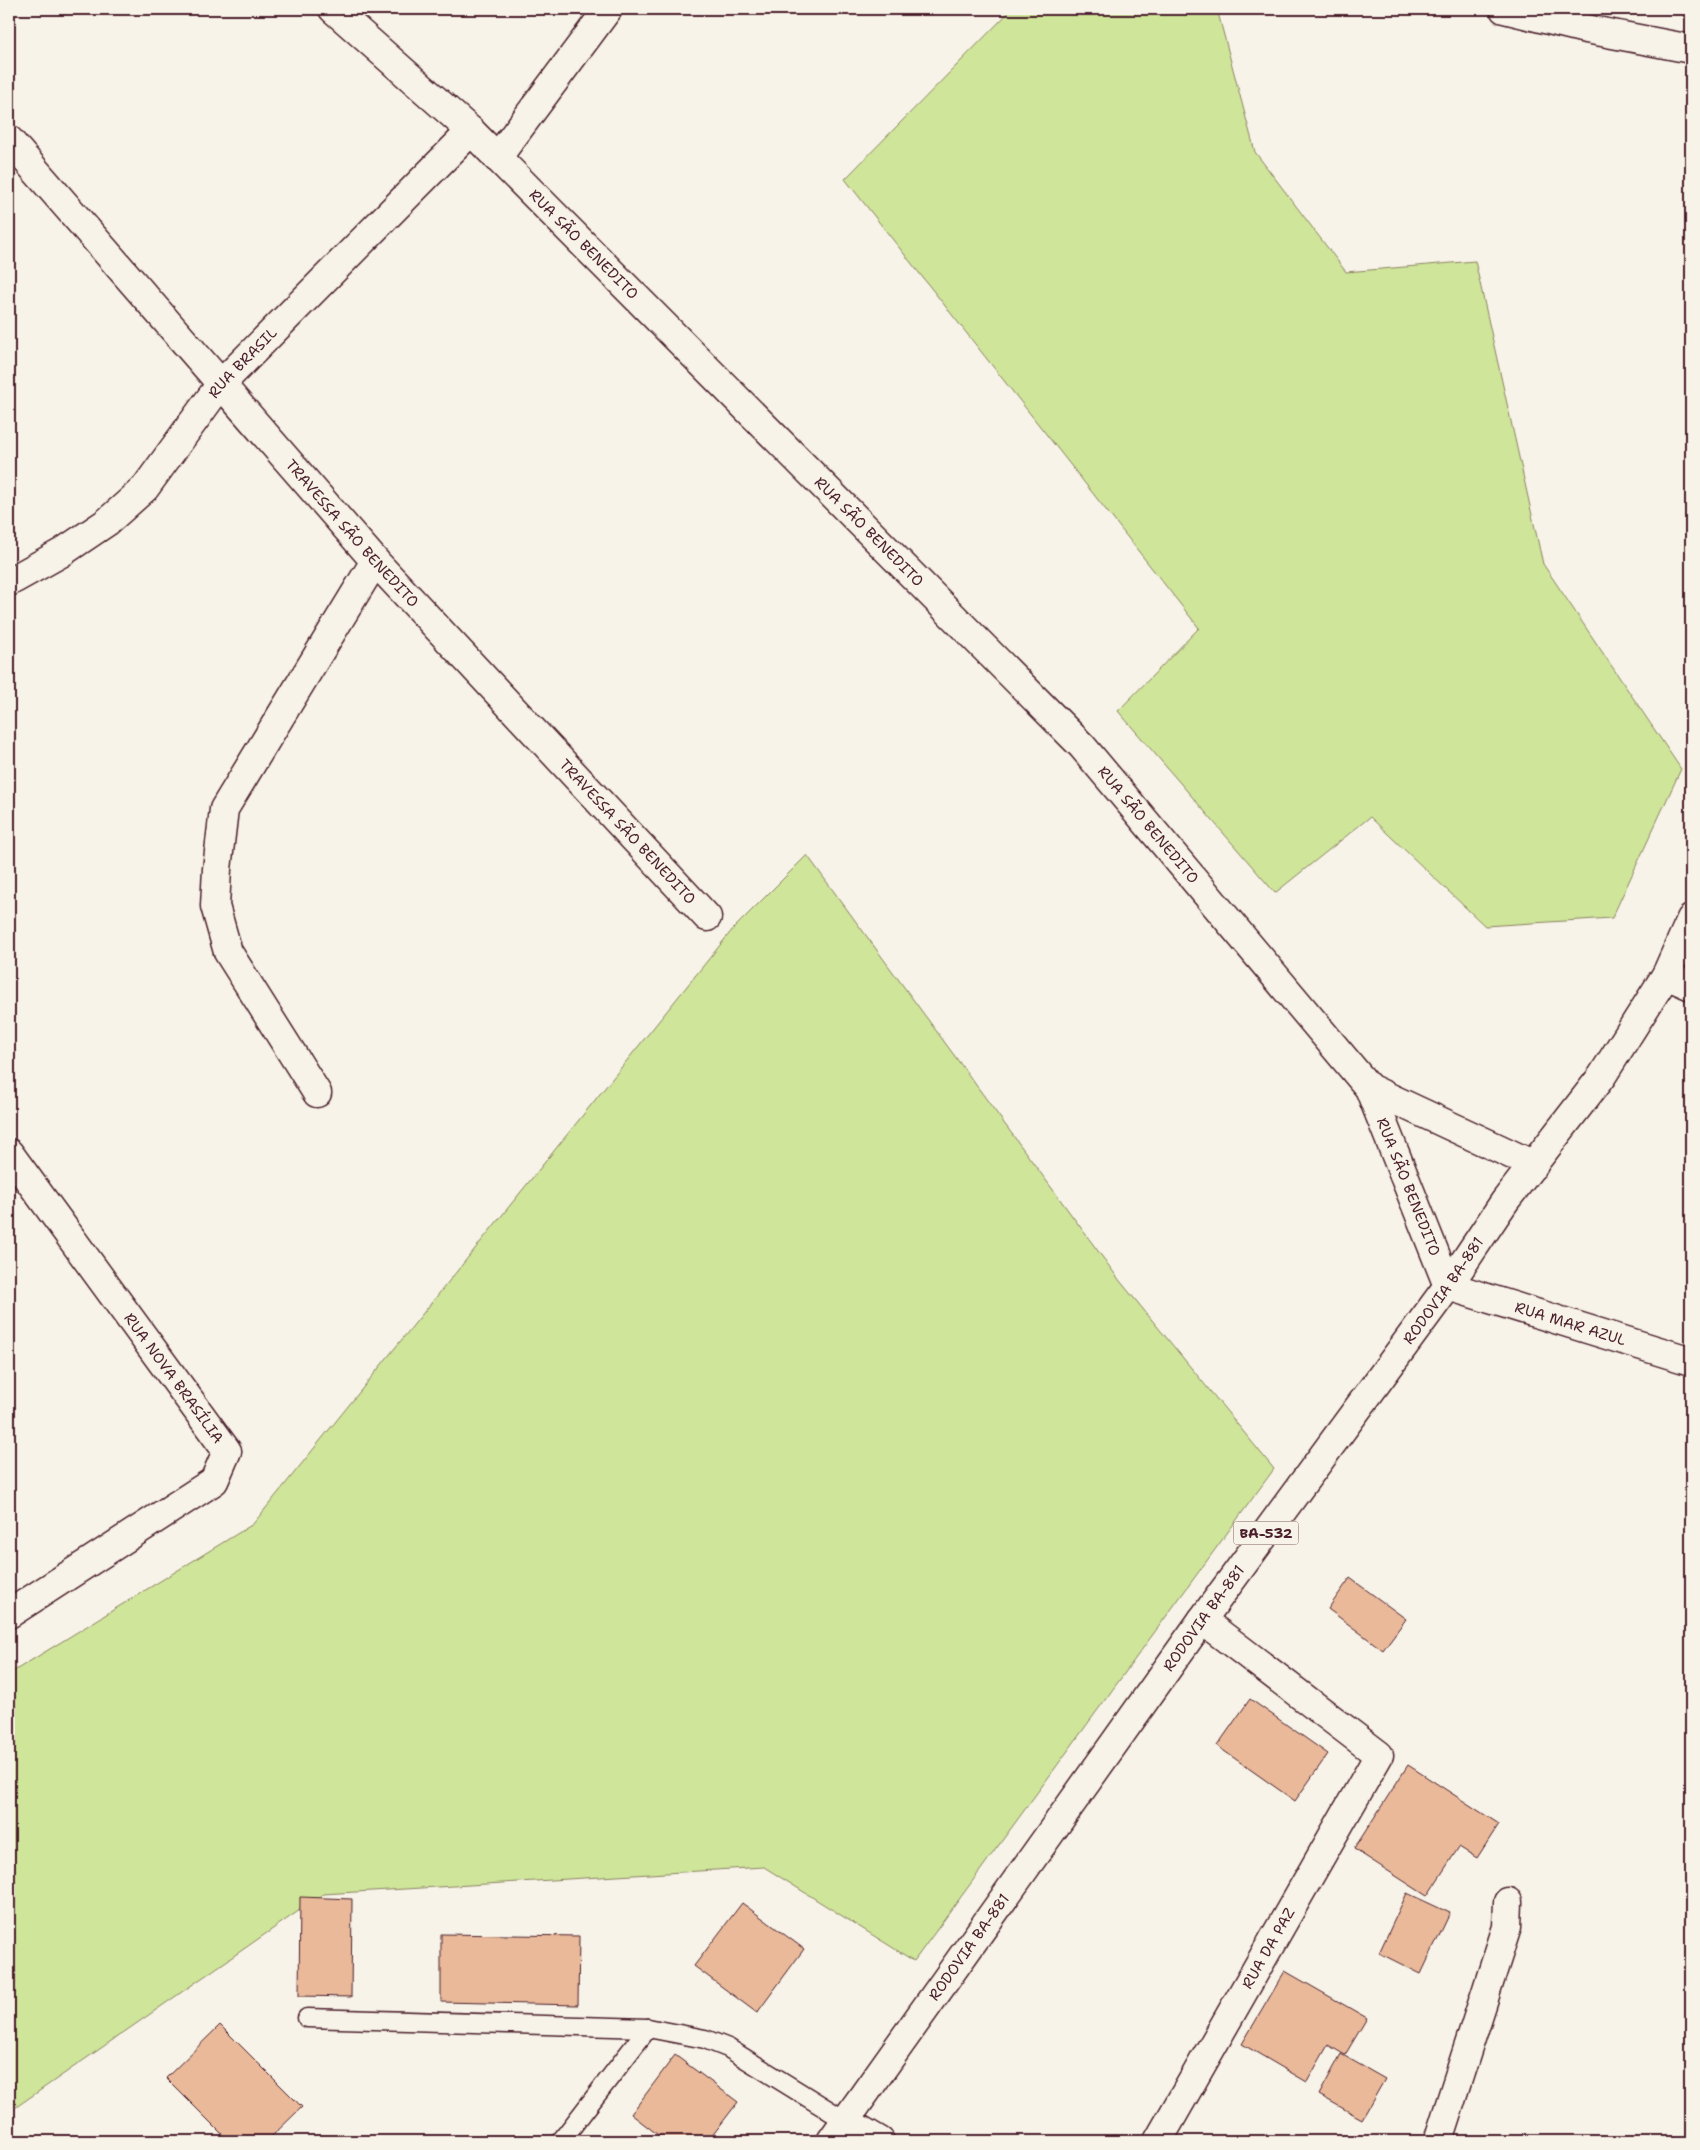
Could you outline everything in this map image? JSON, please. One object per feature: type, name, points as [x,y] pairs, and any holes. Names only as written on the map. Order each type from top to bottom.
[{"type":"street","name":"RUA SÃO BENEDITO","points":[[333,9],[471,132],[1082,746],[1369,1088],[1448,1286]]},
{"type":"street","points":[[497,158],[608,9]]},
{"type":"street","points":[[1504,9],[1581,28],[1691,49]]},
{"type":"street","name":"RUA BRASIL","points":[[9,582],[61,553],[107,522],[146,488],[220,385],[471,132]]},
{"type":"street","name":"TRAVESSA SÃO BENEDITO","points":[[9,140],[220,385],[375,561],[707,917]]},
{"type":"street","points":[[317,1093],[228,952],[215,906],[217,869],[224,809],[375,561]]},
{"type":"street","name":"RODOVIA BA-881","points":[[838,2131],[1202,1620],[1448,1286],[1506,1200],[1602,1076],[1666,975],[1691,919]]},
{"type":"street","points":[[1666,975],[1691,986]]},
{"type":"street","name":"RUA SÃO BENEDITO","points":[[1369,1088],[1534,1165]]},
{"type":"street","name":"RUA NOVA BRASÍLIA","points":[[9,1153],[227,1451],[214,1481],[9,1614]]},
{"type":"street","name":"RUA MAR AZUL","points":[[1448,1286],[1691,1361]]},
{"type":"street","name":"RUA DA PAZ","points":[[1158,2141],[1379,1755],[1202,1620]]},
{"type":"street","points":[[1438,2141],[1507,1927],[1508,1902]]},
{"type":"street","points":[[838,2131],[880,2141]]},
{"type":"lane","points":[[307,2018],[648,2028],[705,2039],[728,2048],[838,2131]]},
{"type":"lane","points":[[561,2141],[648,2028]]},
{"type":"green space","points":[[1012,9],[1217,9],[1255,152],[1346,272],[1475,261],[1543,564],[1681,769],[1612,918],[1485,926],[1370,817],[1275,893],[1118,711],[1199,628],[845,179]]},
{"type":"green space","points":[[807,855],[1120,1281],[1274,1469],[914,1961],[764,1867],[323,1894],[9,2112],[9,1674],[253,1524],[733,929]]},
{"type":"building","points":[[1350,1578],[1406,1619],[1383,1650],[1328,1609]]},
{"type":"building","points":[[1250,1699],[1328,1754],[1295,1801],[1217,1746]]},
{"type":"building","points":[[1408,1765],[1499,1824],[1477,1858],[1459,1847],[1427,1896],[1354,1849]]},
{"type":"building","points":[[1407,1893],[1450,1913],[1421,1974],[1379,1953]]},
{"type":"building","points":[[300,1897],[352,1899],[351,1997],[299,1996]]},
{"type":"building","points":[[742,1903],[804,1949],[757,2013],[694,1966]]},
{"type":"building","points":[[441,1934],[579,1936],[578,2005],[441,2002]]},
{"type":"building","points":[[1285,1971],[1367,2018],[1345,2055],[1328,2045],[1307,2082],[1242,2044]]},
{"type":"building","points":[[220,2025],[302,2107],[267,2141],[229,2141],[166,2078]]},
{"type":"building","points":[[1341,2054],[1385,2079],[1362,2119],[1319,2095]]},
{"type":"building","points":[[675,2055],[738,2102],[708,2141],[666,2141],[631,2114]]}]
